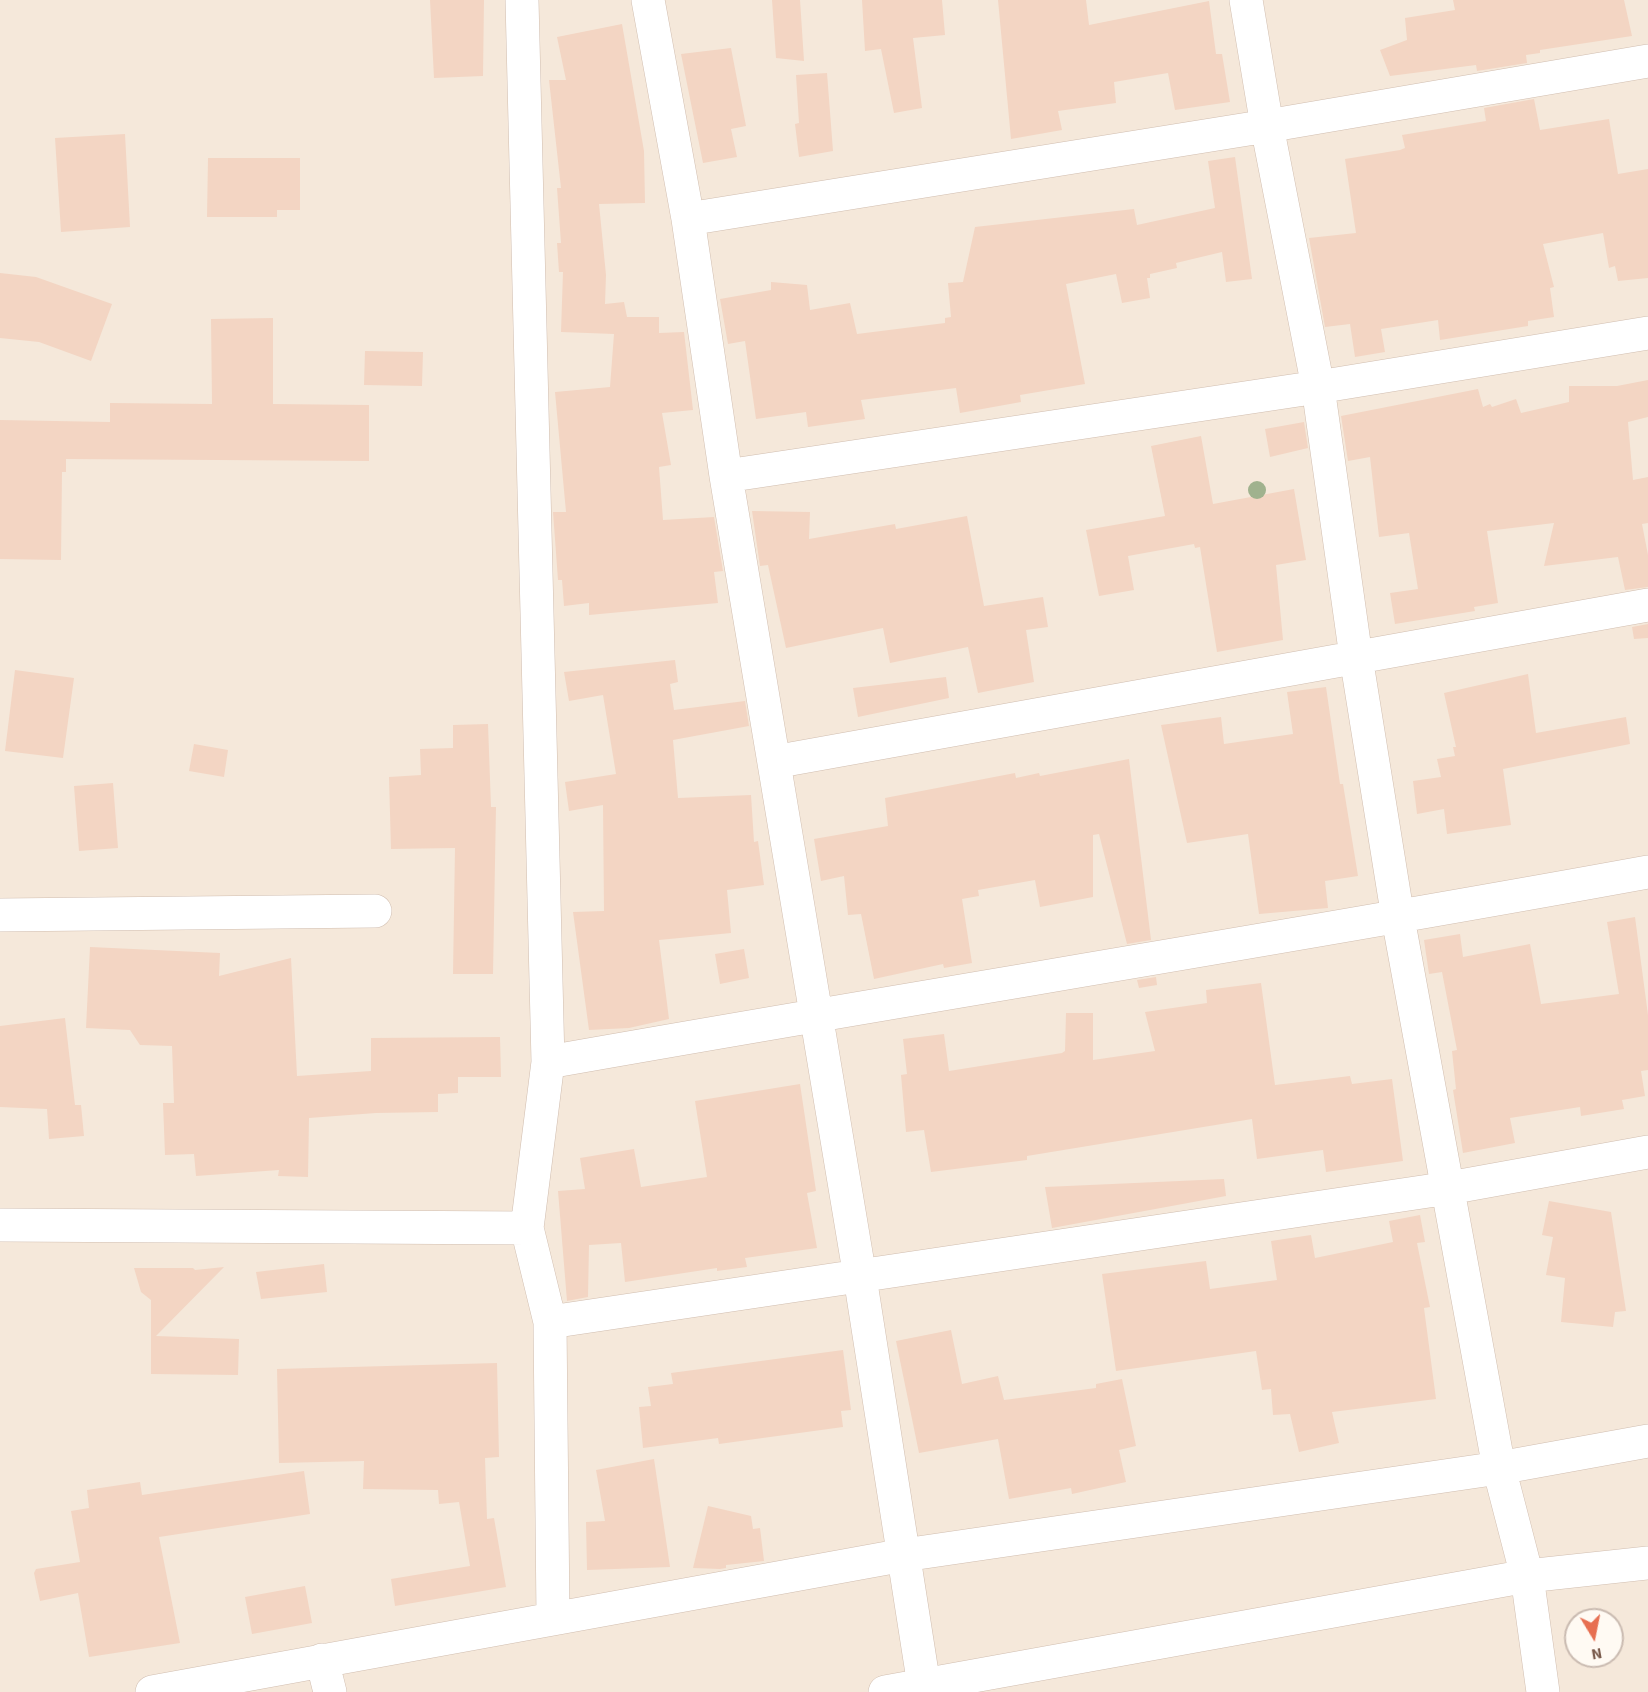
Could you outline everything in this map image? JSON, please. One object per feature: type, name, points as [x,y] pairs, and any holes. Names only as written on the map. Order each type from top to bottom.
[{"type":"street","points":[[522,0],[548,1062],[526,1228],[550,1322],[553,1618]]},
{"type":"street","points":[[648,0],[688,219],[726,476],[860,1277],[925,1688]]},
{"type":"street","points":[[1246,0],[1267,126],[1318,387],[1356,657],[1398,918],[1499,1468],[1527,1576],[1543,1692]]},
{"type":"street","points":[[688,219],[1267,126],[1648,61]]},
{"type":"street","points":[[726,476],[1318,387],[1648,333]]},
{"type":"street","points":[[774,762],[1648,605]]},
{"type":"street","points":[[548,1062],[816,1014],[1398,918],[1648,873]]},
{"type":"street","points":[[0,915],[375,911]]},
{"type":"street","points":[[550,1322],[1449,1188],[1648,1152]]},
{"type":"street","points":[[0,1225],[526,1228]]},
{"type":"street","points":[[152,1692],[904,1554],[1499,1468],[1648,1441]]},
{"type":"street","points":[[885,1692],[925,1688],[1527,1576],[1648,1563]]},
{"type":"street","points":[[322,1660],[330,1692]]},
{"type":"shaded area","points":[[0,0],[1648,0],[1648,1692],[0,1692]]},
{"type":"building","points":[[430,0],[484,0],[483,76],[434,78]]},
{"type":"building","points":[[772,0],[800,0],[804,61],[776,58]]},
{"type":"building","points":[[862,0],[942,0],[945,35],[913,38],[922,108],[894,113],[881,49],[865,51]]},
{"type":"building","points":[[998,0],[1086,0],[1089,25],[1209,1],[1216,54],[1222,54],[1230,102],[1175,110],[1168,73],[1114,82],[1116,103],[1058,111],[1062,130],[1011,139]]},
{"type":"building","points":[[1453,0],[1624,0],[1632,36],[1540,50],[1540,53],[1526,55],[1527,63],[1477,71],[1476,65],[1390,76],[1380,50],[1407,40],[1405,18],[1455,10]]},
{"type":"building","points":[[622,24],[644,151],[645,203],[599,204],[606,275],[605,304],[624,302],[627,317],[659,317],[659,333],[684,332],[693,410],[662,413],[671,465],[659,467],[663,520],[714,517],[723,571],[714,572],[718,603],[589,615],[589,603],[564,606],[562,580],[558,580],[553,512],[566,512],[555,392],[610,387],[614,334],[561,332],[563,272],[559,272],[557,243],[561,243],[557,188],[561,188],[549,80],[566,80],[557,37]]},
{"type":"building","points":[[731,48],[746,126],[731,129],[737,157],[703,163],[681,54]]},
{"type":"building","points":[[827,73],[833,151],[799,157],[795,124],[799,123],[796,75]]},
{"type":"building","points":[[1534,99],[1540,130],[1609,119],[1618,174],[1648,169],[1648,278],[1618,281],[1615,266],[1609,268],[1603,233],[1543,244],[1554,287],[1550,288],[1554,317],[1528,321],[1528,326],[1440,340],[1438,320],[1381,329],[1385,352],[1355,357],[1350,324],[1325,327],[1309,238],[1356,233],[1345,159],[1400,150],[1405,148],[1402,135],[1486,121],[1484,108]]},
{"type":"building","points":[[125,134],[130,227],[61,232],[55,138]]},
{"type":"building","points":[[1235,157],[1252,279],[1226,282],[1222,252],[1176,263],[1177,268],[1150,274],[1150,278],[1147,278],[1150,298],[1122,303],[1116,274],[1066,284],[1085,384],[1020,395],[1021,402],[960,413],[956,388],[861,400],[865,419],[808,427],[806,412],[756,419],[745,341],[728,344],[720,299],[771,290],[771,282],[807,285],[810,310],[850,303],[857,334],[945,323],[945,318],[951,317],[948,283],[963,282],[975,227],[1134,209],[1137,225],[1215,208],[1208,161]]},
{"type":"building","points":[[208,158],[300,158],[300,210],[277,210],[277,217],[207,217]]},
{"type":"building","points":[[0,273],[36,277],[112,304],[91,361],[39,342],[0,338]]},
{"type":"building","points":[[273,318],[273,404],[369,405],[369,461],[66,459],[66,472],[62,472],[61,560],[0,559],[0,420],[110,422],[110,403],[212,404],[211,319]]},
{"type":"building","points":[[365,351],[423,352],[422,386],[364,385]]},
{"type":"building","points":[[1648,380],[1648,417],[1628,422],[1633,480],[1648,477],[1648,523],[1642,524],[1648,555],[1648,587],[1625,590],[1618,557],[1544,566],[1554,523],[1487,531],[1498,603],[1474,607],[1475,611],[1395,624],[1390,593],[1418,589],[1409,533],[1379,537],[1370,457],[1348,461],[1341,416],[1478,389],[1483,407],[1490,404],[1492,407],[1516,399],[1521,413],[1569,402],[1569,386],[1617,386]]},
{"type":"building","points":[[1304,422],[1308,448],[1270,457],[1265,429]]},
{"type":"building","points":[[1201,436],[1213,504],[1294,489],[1306,560],[1276,565],[1283,640],[1217,652],[1200,547],[1195,548],[1194,544],[1128,556],[1134,590],[1099,596],[1086,530],[1165,516],[1151,446]]},
{"type":"building","points":[[752,511],[810,512],[809,539],[895,524],[896,529],[967,516],[984,606],[1043,597],[1048,627],[1026,630],[1034,682],[978,693],[968,647],[890,663],[883,628],[786,648],[768,565],[760,566]]},
{"type":"building","points":[[1648,624],[1648,638],[1634,639],[1632,627]]},
{"type":"building","points":[[675,660],[678,682],[670,684],[674,710],[745,701],[749,726],[673,740],[678,798],[751,795],[754,842],[758,841],[764,885],[727,890],[731,933],[659,940],[669,1019],[629,1028],[589,1030],[573,912],[604,911],[603,805],[569,811],[565,782],[616,774],[603,695],[569,701],[564,672]]},
{"type":"building","points":[[15,670],[74,678],[63,758],[5,751]]},
{"type":"building","points":[[1528,674],[1536,733],[1626,717],[1630,744],[1503,769],[1511,825],[1447,834],[1444,809],[1417,814],[1413,781],[1441,777],[1437,759],[1455,756],[1453,747],[1456,747],[1444,693]]},
{"type":"building","points":[[946,677],[949,698],[858,717],[853,688]]},
{"type":"building","points":[[1326,687],[1340,784],[1343,784],[1358,876],[1325,881],[1328,908],[1259,914],[1248,834],[1187,843],[1161,725],[1221,717],[1224,744],[1293,734],[1287,692]]},
{"type":"building","points":[[488,724],[491,807],[496,807],[493,974],[453,974],[455,848],[391,849],[389,777],[421,775],[420,749],[453,748],[453,725]]},
{"type":"building","points":[[194,744],[228,750],[224,777],[189,771]]},
{"type":"building","points":[[1129,759],[1151,940],[1127,944],[1099,834],[1093,835],[1093,897],[1040,907],[1035,880],[978,890],[979,896],[962,899],[972,963],[944,968],[943,964],[874,979],[861,914],[848,915],[844,876],[821,881],[814,839],[888,826],[885,798],[1015,773],[1016,778],[1039,773],[1040,776]]},
{"type":"building","points":[[113,783],[118,848],[79,851],[74,786]]},
{"type":"building","points":[[1635,917],[1648,1015],[1648,1070],[1641,1071],[1645,1096],[1622,1100],[1624,1109],[1581,1116],[1580,1107],[1510,1118],[1515,1143],[1463,1153],[1453,1090],[1456,1089],[1452,1051],[1457,1050],[1442,972],[1429,974],[1424,940],[1460,934],[1463,957],[1530,944],[1541,1004],[1619,994],[1607,922]]},
{"type":"building","points":[[90,947],[220,953],[219,976],[291,958],[297,1076],[371,1071],[371,1038],[500,1037],[501,1077],[458,1077],[458,1093],[438,1094],[438,1112],[376,1113],[309,1118],[308,1177],[278,1176],[279,1170],[196,1176],[194,1154],[165,1155],[163,1103],[174,1103],[172,1046],[140,1045],[130,1030],[86,1028]]},
{"type":"building","points":[[744,949],[749,978],[720,984],[715,954]]},
{"type":"building","points":[[1156,977],[1157,985],[1139,988],[1137,980]]},
{"type":"building","points":[[1261,983],[1275,1085],[1350,1076],[1352,1084],[1392,1079],[1403,1161],[1326,1172],[1323,1150],[1257,1159],[1252,1119],[1027,1156],[1027,1160],[931,1172],[924,1130],[906,1132],[901,1075],[907,1074],[903,1039],[944,1034],[949,1071],[1062,1053],[1065,1051],[1066,1013],[1093,1013],[1093,1060],[1155,1051],[1145,1012],[1207,1003],[1206,990]]},
{"type":"building","points":[[65,1018],[75,1105],[81,1105],[84,1136],[49,1139],[47,1109],[0,1107],[0,1026]]},
{"type":"building","points":[[800,1084],[816,1191],[807,1193],[817,1248],[745,1258],[747,1267],[717,1271],[717,1268],[625,1282],[621,1243],[589,1245],[588,1297],[567,1301],[558,1191],[585,1189],[580,1158],[634,1149],[641,1187],[707,1177],[695,1101]]},
{"type":"building","points":[[1224,1179],[1226,1196],[1052,1228],[1045,1187]]},
{"type":"building","points":[[1549,1201],[1611,1212],[1626,1311],[1615,1312],[1613,1327],[1561,1322],[1565,1278],[1546,1275],[1553,1237],[1542,1235]]},
{"type":"building","points":[[1420,1215],[1425,1242],[1417,1243],[1430,1307],[1424,1308],[1436,1399],[1332,1412],[1339,1443],[1299,1452],[1290,1414],[1273,1415],[1271,1389],[1262,1390],[1256,1351],[1116,1371],[1102,1274],[1206,1261],[1210,1289],[1277,1280],[1271,1241],[1311,1235],[1315,1258],[1393,1242],[1389,1221]]},
{"type":"building","points":[[324,1264],[327,1292],[261,1299],[256,1272]]},
{"type":"building","points":[[224,1267],[156,1336],[239,1339],[238,1375],[151,1374],[151,1300],[141,1292],[134,1268],[193,1268],[195,1270]]},
{"type":"building","points":[[951,1330],[962,1384],[998,1376],[1004,1400],[1096,1388],[1096,1384],[1122,1379],[1136,1446],[1119,1450],[1126,1482],[1072,1494],[1071,1488],[1009,1499],[998,1439],[919,1453],[896,1341]]},
{"type":"building","points":[[843,1350],[851,1410],[841,1411],[843,1427],[719,1444],[718,1438],[643,1448],[639,1407],[651,1406],[648,1387],[673,1384],[671,1373]]},
{"type":"building","points":[[497,1363],[499,1457],[485,1458],[487,1519],[494,1518],[506,1587],[395,1606],[391,1579],[470,1566],[459,1502],[439,1504],[438,1490],[363,1489],[364,1461],[279,1463],[277,1369]]},
{"type":"building","points":[[654,1459],[670,1567],[587,1570],[586,1522],[605,1521],[596,1470]]},
{"type":"building","points":[[304,1471],[310,1514],[159,1537],[180,1643],[89,1657],[78,1593],[40,1601],[34,1573],[36,1569],[80,1562],[71,1511],[89,1508],[87,1490],[140,1482],[142,1495]]},
{"type":"building","points":[[708,1506],[751,1516],[753,1529],[760,1528],[764,1561],[726,1565],[726,1568],[720,1569],[693,1568]]},
{"type":"building","points":[[305,1586],[312,1623],[252,1634],[245,1597]]}]
